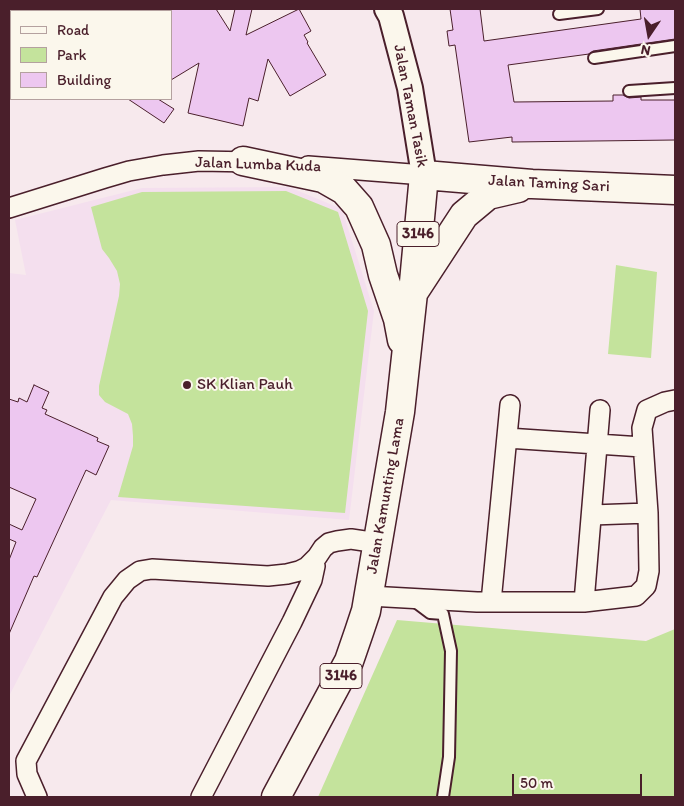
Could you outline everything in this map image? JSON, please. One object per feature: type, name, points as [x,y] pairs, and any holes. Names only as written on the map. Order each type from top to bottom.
[{"type":"main road","points":[[243,161],[323,178],[344,190],[359,207],[376,245],[383,275],[398,320],[405,361]]},
{"type":"main road","name":"Jalan Taming Sari","points":[[424,175],[532,184],[675,190]]},
{"type":"main road","name":"Jalan Kamunting Lama","points":[[276,797],[349,661],[360,632],[369,596],[400,412],[424,175]]},
{"type":"main road","points":[[413,293],[464,215],[488,195],[532,184]]},
{"type":"street","name":"Jalan Taman Tasik","points":[[387,9],[391,16],[410,88],[424,175]]},
{"type":"street","name":"Jalan Lumba Kuda","points":[[9,208],[129,171],[199,161],[243,161],[424,175]]},
{"type":"street","points":[[369,596],[477,602],[584,602],[636,596],[646,586],[649,571],[648,513],[642,428],[647,410],[675,400]]},
{"type":"street","points":[[491,602],[510,405]]},
{"type":"street","points":[[584,602],[600,410]]},
{"type":"street","points":[[507,438],[642,447]]},
{"type":"street","points":[[592,515],[648,513]]},
{"type":"street","points":[[37,797],[27,774],[26,761],[113,597],[127,580],[140,571],[152,569],[268,576],[287,574],[308,567],[323,548],[337,540],[351,539],[378,543]]},
{"type":"street","points":[[201,797],[292,622],[312,580],[315,566],[314,561]]},
{"type":"lane","points":[[559,14],[598,9]]},
{"type":"lane","points":[[594,58],[675,46]]},
{"type":"lane","points":[[629,91],[675,88]]},
{"type":"lane","points":[[412,599],[430,613],[443,614],[451,651],[449,757],[444,797]]},
{"type":"shaded area","name":"SK Klian Pauh","points":[[289,187],[342,209],[374,311],[349,520],[111,500],[9,696],[9,273],[26,275],[15,220],[142,188]]},
{"type":"green space","name":"SK Klian Pauh","points":[[286,191],[338,212],[368,311],[345,513],[118,497],[133,446],[132,424],[128,414],[105,402],[99,395],[99,386],[120,284],[117,271],[102,249],[91,207],[142,192]]},
{"type":"green space","points":[[616,265],[657,272],[651,358],[608,354]]},
{"type":"green space","points":[[397,620],[646,641],[675,629],[675,797],[318,797]]},
{"type":"building","points":[[216,9],[230,31],[235,9],[252,9],[246,35],[299,9],[311,31],[304,35],[307,43],[326,75],[290,96],[268,59],[258,101],[249,98],[243,126],[188,113],[199,63],[172,79],[171,10]]},
{"type":"building","points":[[450,9],[480,9],[484,41],[641,19],[640,9],[675,9],[675,39],[593,51],[589,54],[508,65],[514,102],[613,101],[613,95],[623,95],[629,98],[641,97],[641,100],[675,100],[675,140],[512,142],[512,137],[469,142],[455,45],[449,46],[447,31],[453,30]]},
{"type":"building","points":[[130,100],[160,100],[174,109],[164,123]]},
{"type":"building","points":[[34,385],[49,392],[42,408],[47,410],[45,414],[98,438],[97,441],[109,446],[96,475],[86,470],[37,577],[34,576],[9,634],[9,560],[16,542],[9,539],[9,524],[22,530],[36,499],[9,487],[9,399],[18,402],[19,398],[27,402]]},
{"type":"place","name":"SK Klian Pauh","points":[[187,385]]}]
